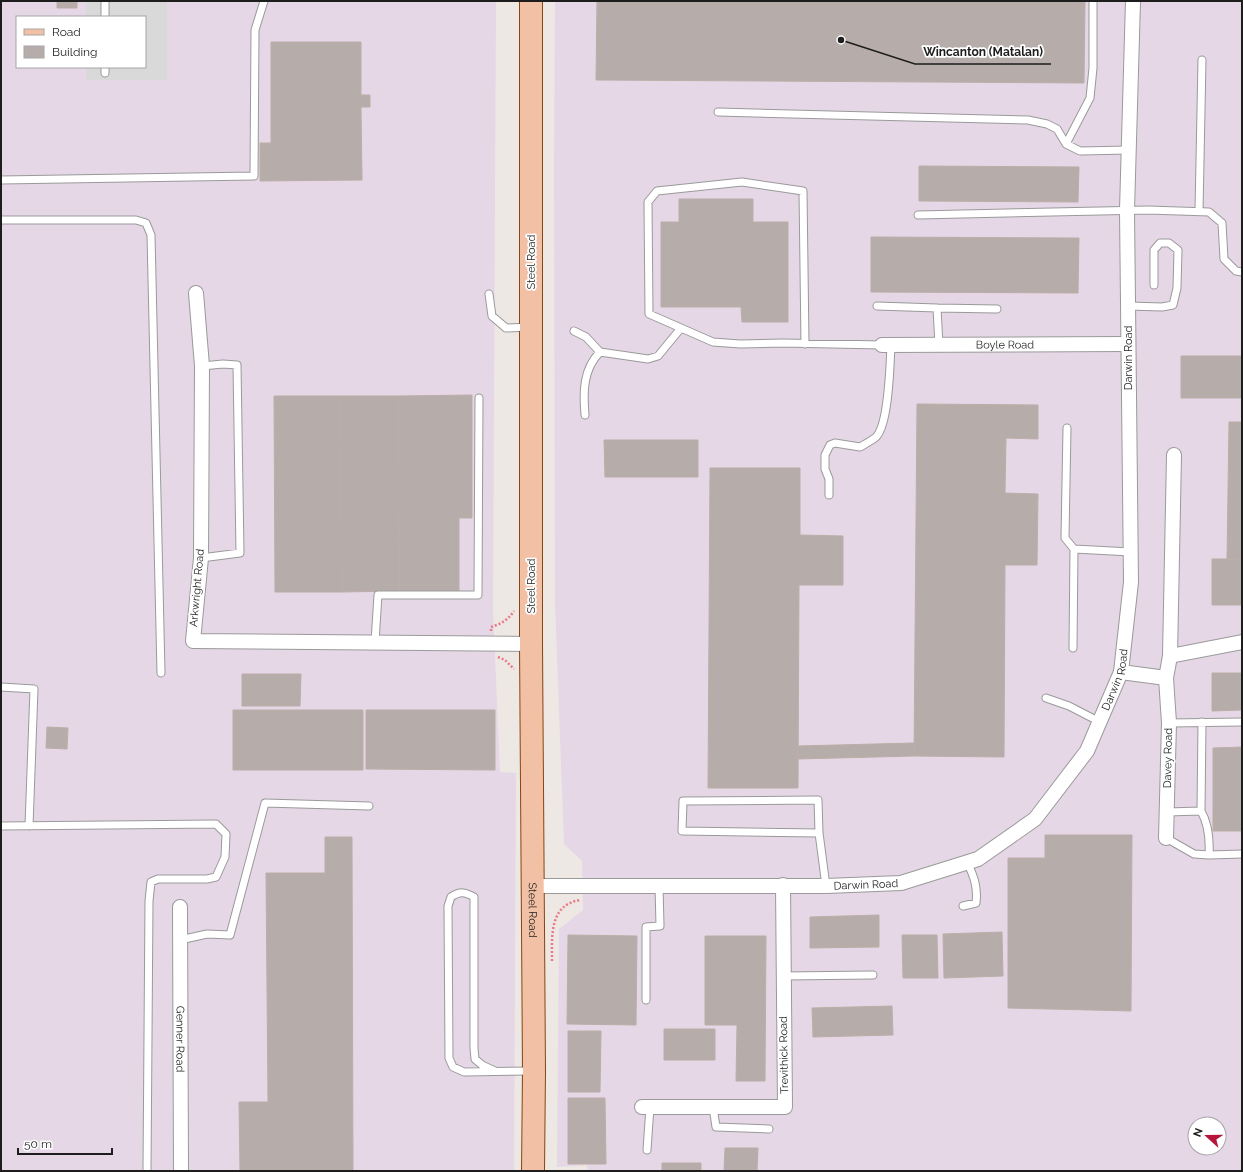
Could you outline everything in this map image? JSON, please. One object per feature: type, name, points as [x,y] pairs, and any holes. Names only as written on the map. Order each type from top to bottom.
[{"type":"main road","name":"Steel Road","points":[[531,1],[533,1171]]},
{"type":"street","name":"Darwin Road","points":[[533,886],[826,886],[902,883],[978,859],[1035,819],[1088,751],[1121,672],[1131,582],[1127,210],[1133,1]]},
{"type":"street","name":"Arkwright Road","points":[[196,293],[202,366],[201,558],[193,641],[531,644]]},
{"type":"street","name":"Boyle Road","points":[[887,345],[1128,344]]},
{"type":"street","name":"Davey Road","points":[[1166,838],[1169,723],[1166,678],[1170,656],[1174,455]]},
{"type":"street","points":[[1170,656],[1242,642]]},
{"type":"street","points":[[1121,672],[1166,678]]},
{"type":"street","name":"Trevithick Road","points":[[646,1107],[785,1107],[783,885]]},
{"type":"street","name":"Genner Road","points":[[180,906],[181,1171]]},
{"type":"lane","points":[[105,1],[105,16]]},
{"type":"lane","points":[[1,180],[254,176],[255,30],[264,1]]},
{"type":"lane","points":[[1066,144],[1090,98],[1093,68],[1093,1]]},
{"type":"lane","points":[[1200,211],[1202,60]]},
{"type":"lane","points":[[718,112],[1028,120],[1047,124],[1057,129],[1066,144],[1080,151],[1129,150]]},
{"type":"lane","points":[[805,344],[803,191],[742,182],[656,191],[648,202],[649,314],[713,342],[740,344],[784,343],[805,344],[887,345],[887,404],[883,421],[877,436],[860,447],[836,443],[830,445],[824,455],[825,469],[829,479],[829,495]]},
{"type":"lane","points":[[918,215],[1127,210],[1209,212],[1222,223],[1224,259],[1236,271],[1242,272]]},
{"type":"lane","points":[[1,220],[136,220],[146,223],[151,235],[161,673]]},
{"type":"lane","points":[[1128,306],[1162,307],[1173,305],[1177,288],[1178,250],[1169,243],[1160,243],[1154,250],[1154,285]]},
{"type":"lane","points":[[489,294],[492,316],[506,328],[531,327]]},
{"type":"lane","points":[[877,306],[997,308]]},
{"type":"lane","points":[[936,308],[939,345]]},
{"type":"lane","points":[[574,331],[586,337],[600,352],[648,359],[658,356],[681,328]]},
{"type":"lane","points":[[584,414],[586,375],[600,352]]},
{"type":"lane","points":[[201,558],[240,553],[237,364],[202,366]]},
{"type":"lane","points":[[375,642],[378,596],[478,595],[479,398]]},
{"type":"lane","points":[[1067,428],[1064,538],[1074,549],[1073,648]]},
{"type":"lane","points":[[1074,549],[1131,552]]},
{"type":"lane","points":[[1,687],[34,689],[29,826]]},
{"type":"lane","points":[[1046,698],[1070,706],[1100,722]]},
{"type":"lane","points":[[1202,722],[1201,811],[1206,819],[1209,855]]},
{"type":"lane","points":[[1169,723],[1242,722]]},
{"type":"lane","points":[[819,833],[682,831],[683,800],[818,800],[819,833],[826,886]]},
{"type":"lane","points":[[180,940],[207,934],[230,935],[265,804],[369,806]]},
{"type":"lane","points":[[1167,812],[1201,811]]},
{"type":"lane","points":[[1,826],[216,824],[226,834],[225,857],[216,877],[207,879],[158,879],[151,882],[149,902],[147,1171]]},
{"type":"lane","points":[[1166,838],[1194,854],[1242,854]]},
{"type":"lane","points":[[963,906],[976,903],[978,892],[974,877],[967,862]]},
{"type":"lane","points":[[646,1000],[646,926],[660,926],[659,886]]},
{"type":"lane","points":[[495,1071],[482,1065],[475,1059],[474,897],[466,892],[458,893],[451,897],[448,906],[449,1058],[453,1067],[464,1072],[534,1071]]},
{"type":"lane","points":[[783,976],[873,975]]},
{"type":"lane","points":[[646,1107],[647,1150]]},
{"type":"lane","points":[[713,1107],[716,1127],[769,1129]]},
{"type":"path","points":[[552,962],[552,932],[554,922],[561,909],[572,901],[586,899],[586,886]]},
{"type":"shaded area","points":[[1,1],[496,1],[493,609],[500,772],[516,773],[514,1171],[1,1171]]},
{"type":"shaded area","points":[[86,1],[167,1],[167,80],[86,80],[86,68],[146,68],[146,16],[86,16]]},
{"type":"shaded area","points":[[555,1],[1242,1],[1242,1171],[588,1171],[587,1165],[557,1167],[559,929],[583,910],[582,861],[564,844],[555,603]]},
{"type":"building","points":[[57,1],[77,1],[77,8],[57,8]]},
{"type":"building","points":[[597,1],[1085,1],[1084,83],[596,80]]},
{"type":"building","points":[[271,42],[361,42],[361,95],[370,95],[370,107],[361,107],[362,180],[260,181],[260,143],[271,143]]},
{"type":"building","points":[[919,166],[1079,167],[1078,202],[919,201]]},
{"type":"building","points":[[679,199],[753,199],[753,222],[788,222],[788,322],[742,322],[741,307],[661,307],[661,222],[679,222]]},
{"type":"building","points":[[871,237],[1079,238],[1078,293],[871,292]]},
{"type":"building","points":[[1181,356],[1242,356],[1242,398],[1181,398]]},
{"type":"building","points":[[472,395],[472,518],[459,518],[459,591],[399,591],[398,396]]},
{"type":"building","points":[[274,396],[340,396],[342,592],[275,592]]},
{"type":"building","points":[[340,396],[398,396],[399,591],[342,592]]},
{"type":"building","points":[[917,404],[1038,405],[1038,439],[1006,438],[1005,493],[1038,494],[1037,565],[1005,565],[1004,757],[914,756]]},
{"type":"building","points":[[1229,422],[1242,422],[1242,559],[1227,559]]},
{"type":"building","points":[[604,440],[698,440],[698,477],[605,477]]},
{"type":"building","points":[[710,468],[800,468],[800,535],[843,536],[843,585],[799,585],[798,788],[708,788]]},
{"type":"building","points":[[1212,559],[1242,559],[1242,605],[1212,605]]},
{"type":"building","points":[[1212,673],[1242,673],[1242,710],[1212,711]]},
{"type":"building","points":[[242,674],[301,674],[300,706],[242,706]]},
{"type":"building","points":[[233,710],[363,710],[363,770],[233,770]]},
{"type":"building","points":[[366,710],[495,710],[495,770],[366,769]]},
{"type":"building","points":[[47,727],[68,728],[67,749],[46,748]]},
{"type":"building","points":[[914,743],[914,756],[798,759],[798,746]]},
{"type":"building","points":[[1242,747],[1242,831],[1213,831],[1213,748]]},
{"type":"building","points":[[1045,835],[1132,835],[1131,1011],[1008,1008],[1008,858],[1045,858]]},
{"type":"building","points":[[325,837],[352,837],[353,1171],[240,1171],[239,1102],[268,1102],[266,873],[325,873]]},
{"type":"building","points":[[879,915],[879,947],[810,948],[810,917]]},
{"type":"building","points":[[1002,932],[1003,976],[944,978],[943,934]]},
{"type":"building","points":[[568,935],[637,936],[636,1025],[567,1024]]},
{"type":"building","points":[[902,935],[937,935],[938,978],[903,978]]},
{"type":"building","points":[[705,936],[766,936],[765,1081],[736,1081],[737,1025],[705,1025]]},
{"type":"building","points":[[892,1006],[893,1035],[813,1037],[812,1008]]},
{"type":"building","points":[[664,1029],[715,1029],[715,1060],[664,1060]]},
{"type":"building","points":[[568,1031],[601,1031],[600,1092],[568,1092]]},
{"type":"building","points":[[568,1098],[605,1098],[606,1164],[568,1164]]},
{"type":"building","points":[[725,1148],[758,1148],[757,1171],[724,1171]]},
{"type":"building","points":[[662,1163],[701,1163],[701,1171],[662,1171]]},
{"type":"place","name":"Wincanton (Matalan)","points":[[841,40]]}]
